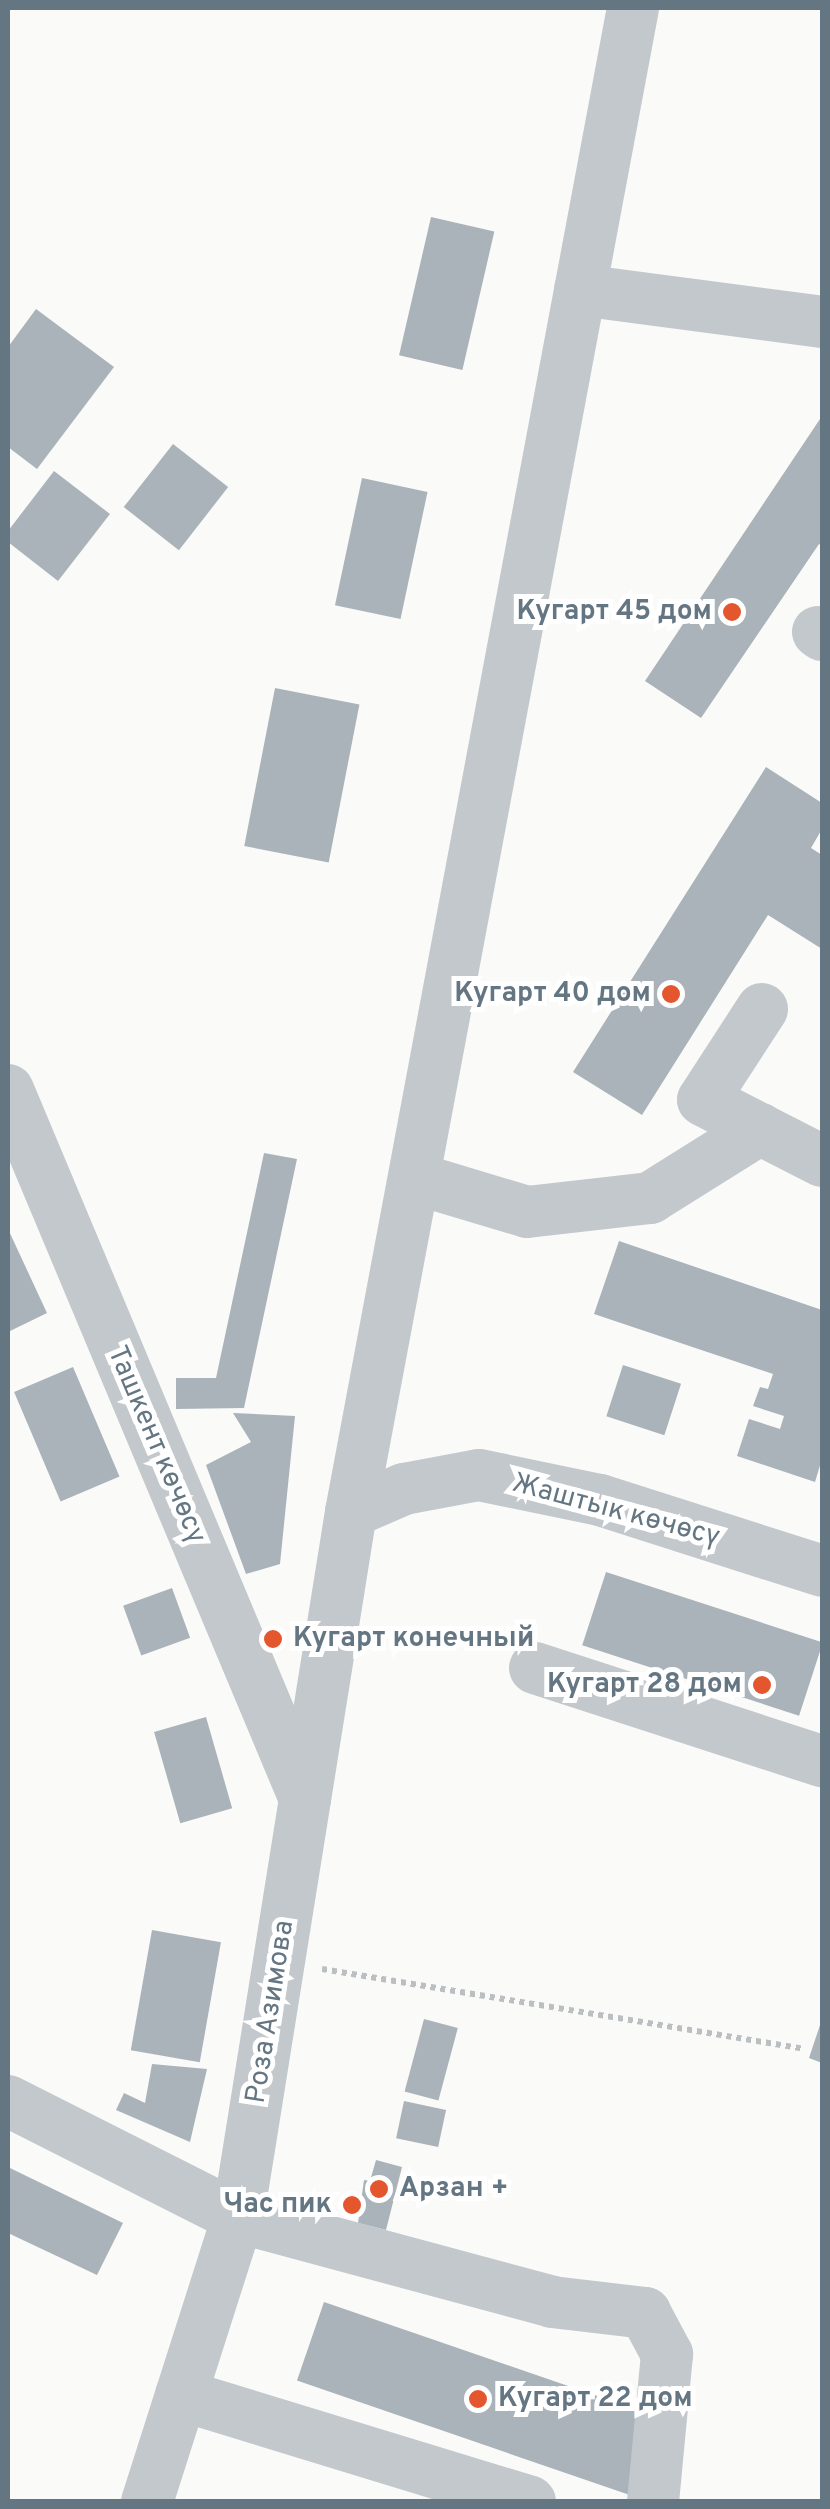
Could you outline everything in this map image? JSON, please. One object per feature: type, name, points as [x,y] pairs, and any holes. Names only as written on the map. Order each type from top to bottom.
[{"type":"street","name":"Роза Азимова","points":[[147,2502],[238,2217],[351,1512],[632,8]]},
{"type":"street","points":[[580,290],[822,322]]},
{"type":"street","points":[[762,1010],[703,1100],[822,1161]]},
{"type":"street","name":"Ташкент көчөсү","points":[[8,1090],[306,1800]]},
{"type":"street","points":[[414,1178],[527,1212],[650,1198],[760,1130]]},
{"type":"street","name":"Жаштык көчөсү","points":[[351,1512],[404,1489],[479,1474],[600,1500],[822,1571]]},
{"type":"street","points":[[535,1668],[822,1762]]},
{"type":"street","points":[[8,2101],[238,2217],[552,2302],[645,2313],[667,2354],[653,2502]]},
{"type":"street","points":[[181,2395],[530,2502]]},
{"type":"path","points":[[280,1962],[804,2049]]},
{"type":"building","points":[[431,217],[494,232],[462,370],[399,355]]},
{"type":"building","points":[[36,309],[114,367],[37,469],[8,447],[8,347]]},
{"type":"building","name":"Кугарт 45 дом","points":[[822,416],[822,546],[819,544],[701,718],[645,681]]},
{"type":"building","points":[[173,444],[228,487],[179,550],[124,507]]},
{"type":"building","points":[[54,471],[110,514],[58,581],[8,542],[8,531]]},
{"type":"building","points":[[362,478],[428,492],[401,619],[335,605]]},
{"type":"building","points":[[275,688],[359,704],[329,862],[244,846]]},
{"type":"building","name":"Кугарт 40 дом","points":[[766,767],[822,803],[822,829],[811,848],[822,855],[822,949],[768,915],[642,1115],[573,1072]]},
{"type":"building","points":[[264,1153],[297,1159],[244,1408],[176,1409],[176,1378],[216,1378]]},
{"type":"building","points":[[8,1229],[47,1313],[8,1332]]},
{"type":"building","points":[[619,1241],[822,1310],[822,1459],[815,1482],[737,1456],[749,1419],[780,1429],[784,1416],[753,1406],[760,1387],[768,1389],[773,1374],[594,1314]]},
{"type":"building","points":[[623,1365],[681,1384],[664,1435],[606,1416]]},
{"type":"building","points":[[73,1367],[119,1477],[61,1502],[14,1392]]},
{"type":"building","points":[[233,1413],[295,1416],[280,1564],[246,1574],[206,1465],[251,1442]]},
{"type":"building","name":"Кугарт 28 дом","points":[[606,1572],[822,1642],[799,1716],[582,1645]]},
{"type":"building","points":[[172,1588],[190,1638],[141,1656],[123,1606]]},
{"type":"building","points":[[206,1717],[232,1808],[180,1823],[154,1732]]},
{"type":"building","points":[[152,1930],[221,1942],[200,2062],[131,2050]]},
{"type":"building","points":[[424,2019],[458,2028],[438,2101],[405,2091]]},
{"type":"building","points":[[822,2019],[822,2063],[809,2058]]},
{"type":"building","points":[[152,2064],[207,2069],[190,2142],[116,2110],[124,2093],[145,2103]]},
{"type":"building","points":[[404,2101],[446,2110],[438,2147],[396,2138]]},
{"type":"building","name":"Арзан +","points":[[376,2160],[402,2167],[386,2230],[358,2223],[364,2180],[370,2181]]},
{"type":"building","points":[[10,2168],[123,2223],[97,2275],[8,2233]]},
{"type":"building","name":"Кугарт 22 дом","points":[[324,2302],[660,2418],[633,2496],[297,2380]]},
{"type":"place","name":"Кугарт 45 дом","points":[[732,612]]},
{"type":"place","name":"Кугарт 40 дом","points":[[671,994]]},
{"type":"place","name":"Кугарт конечный","points":[[273,1639]]},
{"type":"place","name":"Кугарт 28 дом","points":[[762,1685]]},
{"type":"place","name":"Арзан +","points":[[379,2189]]},
{"type":"place","name":"Час пик","points":[[352,2205]]},
{"type":"place","name":"Кугарт 22 дом","points":[[478,2399]]}]
